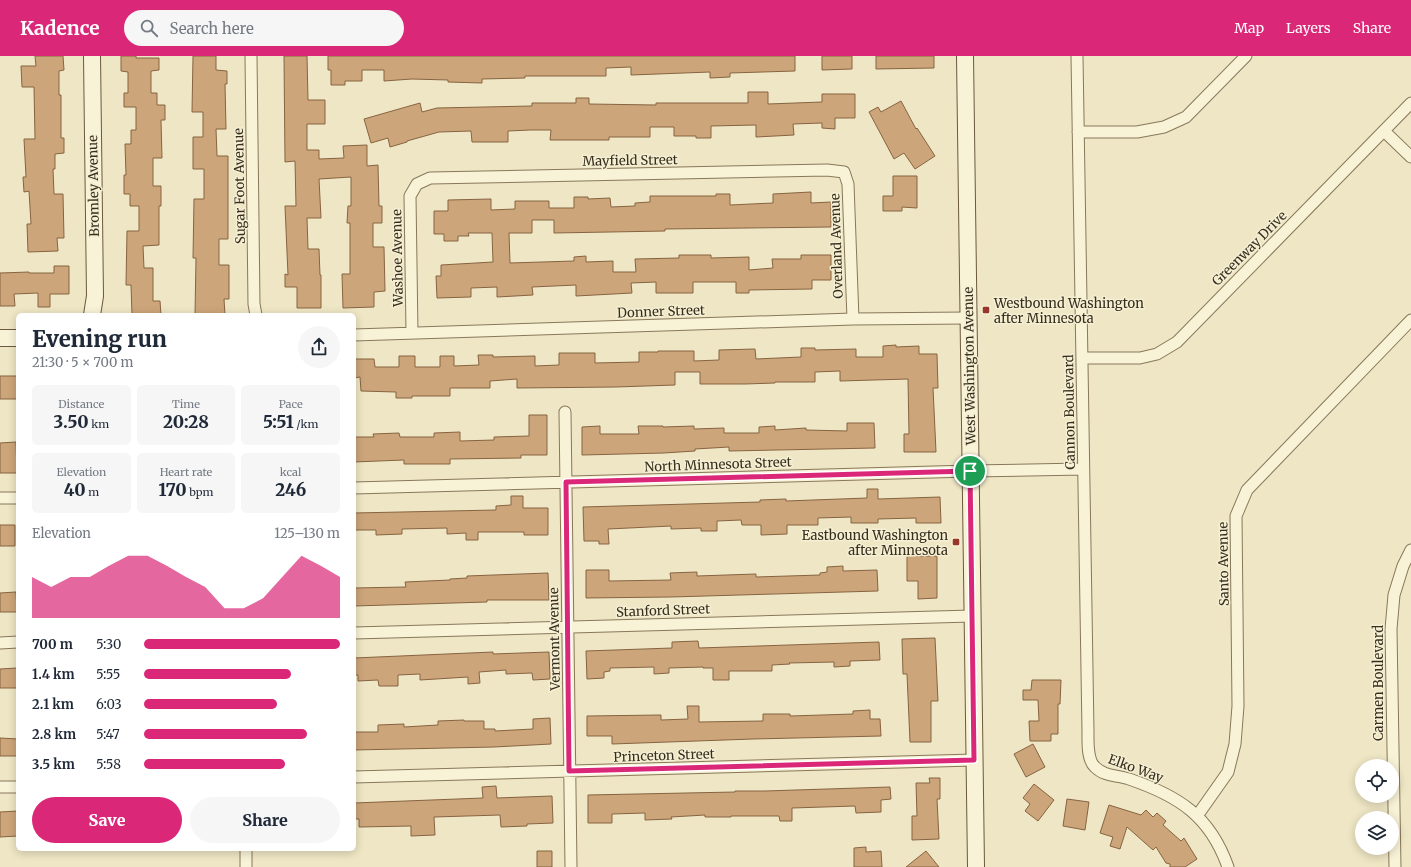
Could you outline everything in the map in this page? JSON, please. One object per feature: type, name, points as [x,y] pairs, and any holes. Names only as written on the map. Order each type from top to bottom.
[{"type":"main road","name":"Bromley Avenue","points":[[92,56],[94,296],[92,313]]},
{"type":"main road","name":"West Washington Avenue","points":[[965,56],[976,867]]},
{"type":"main road","points":[[0,338],[16,338]]},
{"type":"street","name":"Sugar Foot Avenue","points":[[251,56],[254,304],[256,313]]},
{"type":"street","name":"Cannon Boulevard","points":[[1077,56],[1088,732],[1090,755],[1095,767]]},
{"type":"street","points":[[1078,132],[1137,132],[1164,127],[1186,117],[1246,56]]},
{"type":"street","name":"Greenway Drive","points":[[1082,358],[1140,358],[1157,354],[1177,342],[1411,104]]},
{"type":"street","points":[[1384,131],[1411,157]]},
{"type":"street","name":"Mayfield Street","points":[[417,184],[430,178],[827,170],[844,172]]},
{"type":"street","name":"Overland Avenue","points":[[844,172],[848,184],[853,319]]},
{"type":"street","name":"Washoe Avenue","points":[[412,333],[412,246],[410,196],[417,184]]},
{"type":"street","name":"Donner Street","points":[[356,335],[853,319],[968,318]]},
{"type":"street","name":"Santo Avenue","points":[[1197,816],[1228,772],[1235,744],[1238,706],[1236,516],[1247,490],[1411,320]]},
{"type":"street","name":"Vermont Avenue","points":[[565,412],[571,867]]},
{"type":"street","name":"North Minnesota Street","points":[[356,488],[970,471],[1083,470]]},
{"type":"street","points":[[0,498],[16,498]]},
{"type":"street","name":"Carmen Boulevard","points":[[1395,867],[1391,629],[1394,595],[1403,566],[1411,550]]},
{"type":"street","name":"Stanford Street","points":[[356,633],[972,616]]},
{"type":"street","points":[[0,643],[16,642]]},
{"type":"street","name":"Princeton Street","points":[[356,777],[974,760]]},
{"type":"street","name":"Elko Way","points":[[1095,767],[1111,776],[1126,778],[1154,788],[1186,806],[1206,825],[1222,850],[1228,867]]},
{"type":"street","points":[[0,787],[16,786]]},
{"type":"street","points":[[246,851],[246,867]]},
{"type":"building","points":[[35,56],[63,56],[64,70],[59,71],[59,95],[61,95],[61,138],[64,138],[64,153],[55,154],[55,169],[53,169],[54,194],[63,194],[64,238],[57,238],[58,251],[28,252],[27,224],[31,224],[29,191],[24,192],[23,177],[26,177],[24,139],[35,139],[34,87],[22,87],[21,66],[36,66]]},
{"type":"building","points":[[121,56],[136,56],[136,58],[159,58],[159,70],[151,71],[151,93],[157,93],[157,105],[165,105],[165,120],[161,120],[162,158],[153,158],[153,186],[161,186],[161,206],[159,206],[159,245],[143,246],[144,268],[153,268],[153,301],[160,301],[161,313],[132,313],[131,285],[126,285],[127,231],[139,231],[139,206],[130,206],[130,194],[124,194],[124,175],[126,175],[125,144],[131,144],[131,130],[136,130],[136,107],[124,107],[124,93],[128,93],[128,72],[121,71]]},
{"type":"building","points":[[193,56],[216,56],[216,70],[227,71],[227,84],[225,84],[226,129],[216,129],[217,156],[228,156],[228,239],[219,239],[219,265],[229,265],[229,299],[224,299],[225,313],[195,313],[196,258],[193,258],[194,199],[204,199],[204,169],[193,169],[193,137],[203,137],[203,112],[192,112]]},
{"type":"building","points":[[284,56],[307,56],[308,100],[325,100],[325,124],[307,124],[307,150],[319,150],[319,159],[344,158],[343,146],[367,145],[367,166],[378,165],[379,206],[382,206],[382,223],[373,223],[373,247],[384,247],[385,291],[374,292],[374,307],[343,308],[342,274],[350,274],[350,223],[347,223],[348,206],[351,206],[351,177],[319,179],[321,218],[307,218],[308,249],[319,249],[321,308],[297,308],[297,287],[285,287],[285,274],[288,275],[285,206],[296,206],[295,161],[285,162]]},
{"type":"building","points":[[328,56],[795,56],[795,71],[730,73],[730,77],[710,78],[710,72],[631,75],[631,67],[606,68],[606,76],[525,76],[525,78],[482,79],[482,83],[412,79],[384,81],[384,70],[362,70],[362,81],[345,81],[345,85],[331,85],[331,70],[328,70]]},
{"type":"building","points":[[822,56],[852,56],[852,69],[822,70]]},
{"type":"building","points":[[876,56],[934,56],[934,68],[876,69]]},
{"type":"building","points":[[748,92],[768,92],[768,104],[822,102],[822,94],[855,94],[855,118],[835,118],[835,129],[822,128],[822,123],[793,124],[794,135],[756,137],[756,125],[711,126],[711,138],[696,138],[696,136],[674,136],[674,127],[650,127],[650,137],[609,137],[609,140],[550,140],[551,130],[530,130],[508,131],[508,142],[472,142],[471,131],[439,132],[390,147],[388,138],[371,143],[364,119],[420,103],[422,112],[437,108],[532,106],[532,103],[576,103],[576,98],[589,98],[589,104],[656,105],[656,103],[748,103]]},
{"type":"building","points":[[901,101],[916,129],[917,128],[935,156],[915,169],[904,153],[894,159],[869,112],[878,107],[881,112]]},
{"type":"building","points":[[893,176],[917,176],[917,208],[902,207],[902,211],[883,211],[883,196],[893,196]]},
{"type":"building","points":[[811,192],[811,203],[831,202],[831,227],[665,229],[665,231],[554,233],[554,220],[532,220],[532,233],[509,233],[510,263],[574,261],[574,257],[586,256],[586,262],[613,261],[613,272],[636,272],[635,259],[679,258],[679,255],[711,255],[711,258],[749,257],[749,270],[773,268],[772,259],[801,259],[801,255],[831,255],[831,280],[812,280],[812,289],[749,290],[749,293],[736,293],[736,282],[693,282],[693,293],[656,293],[656,282],[631,283],[632,293],[576,296],[576,285],[532,287],[533,295],[497,297],[497,287],[471,288],[471,297],[437,298],[436,276],[441,276],[441,265],[493,262],[492,233],[468,233],[469,236],[458,236],[458,241],[444,241],[444,234],[434,234],[434,211],[448,211],[448,200],[491,199],[491,210],[515,209],[515,201],[549,201],[549,208],[574,208],[574,197],[588,197],[588,199],[610,198],[611,207],[635,206],[635,203],[650,202],[650,196],[716,196],[716,194],[730,194],[730,205],[773,203],[773,194]]},
{"type":"building","points":[[54,266],[69,266],[69,294],[50,294],[50,307],[38,307],[38,293],[14,294],[15,306],[0,306],[0,273],[54,273]]},
{"type":"building","points":[[883,346],[919,346],[919,354],[937,354],[938,388],[933,388],[936,452],[904,452],[904,434],[909,434],[908,379],[840,381],[840,371],[815,372],[815,382],[700,384],[700,372],[675,372],[675,385],[517,388],[517,379],[490,381],[490,388],[450,388],[450,396],[412,396],[412,398],[396,398],[396,392],[361,391],[360,377],[356,378],[356,359],[374,359],[375,367],[399,367],[399,356],[415,356],[415,367],[440,367],[440,356],[454,356],[454,366],[479,365],[478,355],[493,355],[493,357],[535,356],[535,366],[559,365],[559,353],[595,353],[595,363],[639,362],[639,352],[658,351],[694,351],[694,361],[719,360],[719,350],[755,349],[756,359],[801,357],[801,348],[815,348],[815,350],[856,349],[856,357],[883,357]]},
{"type":"building","points":[[0,376],[16,376],[16,399],[0,399]]},
{"type":"building","points":[[529,415],[547,415],[547,455],[521,455],[521,458],[450,459],[450,464],[404,464],[404,460],[356,462],[356,437],[374,437],[373,434],[399,433],[400,437],[434,437],[434,433],[460,432],[460,441],[494,440],[494,437],[529,436]]},
{"type":"building","points":[[847,423],[874,423],[875,448],[729,451],[729,447],[664,453],[582,455],[582,427],[600,426],[600,434],[639,434],[638,426],[694,426],[694,429],[724,428],[724,433],[759,433],[759,427],[775,426],[775,430],[806,428],[806,430],[847,431]]},
{"type":"building","points":[[16,442],[16,473],[0,473],[0,443]]},
{"type":"building","points":[[867,489],[878,489],[878,499],[940,497],[941,523],[916,523],[916,518],[878,519],[878,523],[851,523],[851,517],[818,518],[818,525],[787,525],[787,534],[761,535],[761,525],[742,525],[741,520],[717,521],[717,531],[701,531],[701,528],[671,529],[671,526],[608,529],[609,544],[599,544],[599,541],[584,541],[583,507],[760,502],[760,500],[786,499],[786,501],[867,498]]},
{"type":"building","points":[[511,496],[523,496],[523,508],[548,508],[548,535],[524,535],[524,532],[478,532],[478,540],[466,540],[466,533],[447,534],[447,528],[402,529],[402,534],[376,535],[376,530],[356,530],[356,513],[496,510],[496,506],[511,505]]},
{"type":"building","points":[[0,525],[15,525],[15,546],[0,546]]},
{"type":"building","points":[[907,548],[918,548],[917,556],[937,556],[937,598],[918,599],[918,581],[907,581]]},
{"type":"building","points":[[843,566],[843,571],[877,570],[878,591],[586,598],[586,570],[609,570],[609,581],[671,580],[670,573],[697,572],[697,576],[756,574],[756,577],[820,575],[820,573],[827,572],[827,567]]},
{"type":"building","points":[[548,573],[549,600],[487,600],[487,602],[356,606],[356,588],[406,587],[405,582],[450,580],[467,578],[467,576]]},
{"type":"building","points":[[16,592],[16,612],[0,612],[0,593]]},
{"type":"building","points":[[935,638],[938,701],[931,701],[931,742],[910,742],[907,674],[903,674],[902,639]]},
{"type":"building","points":[[698,641],[699,648],[879,642],[880,660],[850,661],[850,666],[834,667],[834,662],[772,665],[772,671],[729,671],[729,680],[713,680],[713,668],[703,667],[669,668],[669,673],[654,674],[654,667],[610,668],[610,671],[604,672],[604,678],[587,679],[586,651],[672,648],[672,642]]},
{"type":"building","points":[[493,652],[493,654],[549,652],[550,679],[533,680],[532,673],[506,674],[506,670],[479,672],[480,683],[468,684],[468,677],[420,680],[420,674],[398,675],[398,686],[379,686],[378,680],[358,681],[358,675],[356,675],[356,658]]},
{"type":"building","points":[[16,668],[16,688],[0,688],[0,669]]},
{"type":"building","points":[[1032,680],[1061,680],[1060,704],[1058,704],[1058,734],[1051,734],[1051,741],[1030,741],[1029,721],[1039,721],[1038,700],[1023,700],[1023,690],[1031,690]]},
{"type":"building","points":[[687,706],[699,706],[699,722],[763,721],[763,714],[790,714],[790,716],[853,714],[853,711],[870,710],[870,719],[880,719],[881,736],[612,744],[612,736],[587,736],[587,716],[661,715],[661,720],[688,719]]},
{"type":"building","points":[[550,718],[551,744],[494,747],[356,750],[356,732],[378,732],[378,725],[404,724],[404,727],[438,725],[438,721],[484,721],[484,729],[495,729],[495,731],[533,729],[533,719]]},
{"type":"building","points":[[0,738],[16,739],[16,756],[0,756]]},
{"type":"building","points":[[1033,744],[1045,767],[1026,777],[1014,754]]},
{"type":"building","points":[[929,778],[940,778],[940,799],[937,799],[939,839],[912,840],[912,816],[917,816],[916,783],[930,783]]},
{"type":"building","points":[[1034,784],[1054,800],[1038,821],[1025,811],[1030,804],[1023,798]]},
{"type":"building","points":[[496,786],[497,798],[552,796],[553,823],[501,827],[500,815],[434,817],[435,835],[411,836],[411,826],[359,827],[359,819],[356,819],[356,803],[483,798],[482,787]]},
{"type":"building","points":[[890,787],[891,799],[881,800],[881,812],[856,813],[855,806],[792,808],[792,821],[780,821],[779,816],[705,817],[705,815],[671,817],[672,819],[645,820],[645,813],[612,814],[612,823],[588,823],[588,795]]},
{"type":"building","points":[[1067,799],[1089,802],[1085,830],[1063,826]]},
{"type":"building","points":[[1109,805],[1141,815],[1146,810],[1153,817],[1157,813],[1166,821],[1163,825],[1181,841],[1184,838],[1197,859],[1185,867],[1170,867],[1170,864],[1166,863],[1156,847],[1153,850],[1127,827],[1120,849],[1110,846],[1113,837],[1100,833]]},
{"type":"building","points":[[16,811],[16,836],[0,837],[0,812]]},
{"type":"building","points":[[866,847],[866,852],[881,851],[882,867],[854,867],[854,848]]},
{"type":"building","points":[[537,851],[552,851],[552,867],[537,867]]},
{"type":"building","points":[[926,851],[939,867],[906,867]]},
{"type":"place","name":"Westbound Washington after Minnesota","points":[[986,310]]},
{"type":"place","name":"Eastbound Washington after Minnesota","points":[[956,542]]},
{"type":"route","points":[[970,471],[974,760],[569,771],[566,482],[970,471]]}]
